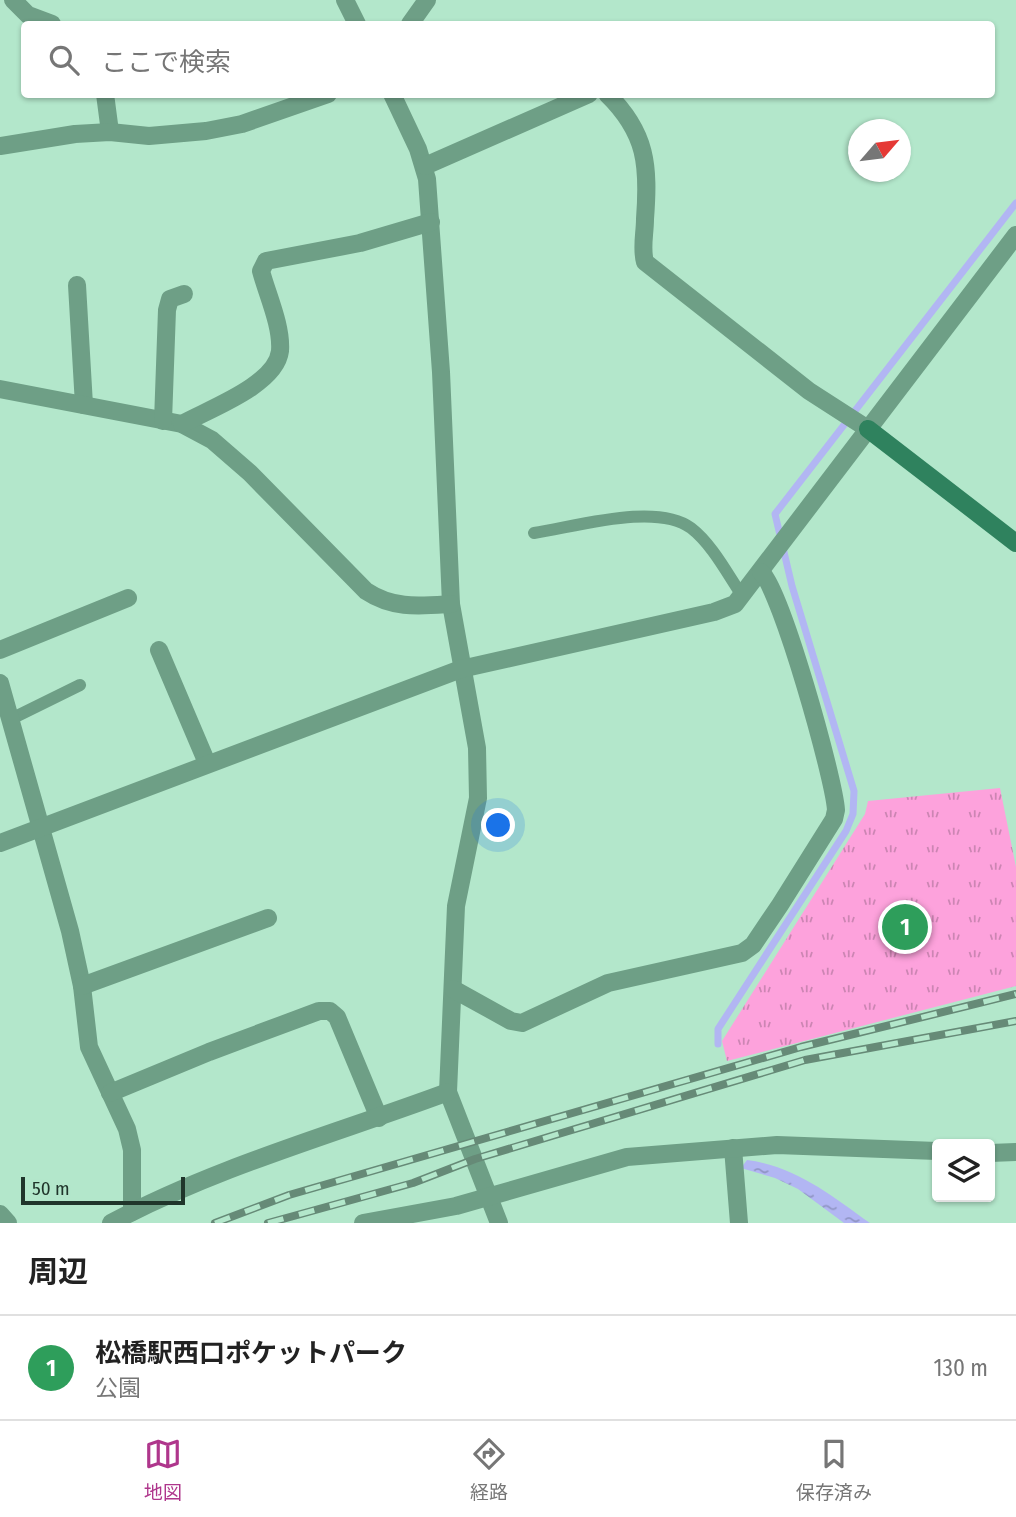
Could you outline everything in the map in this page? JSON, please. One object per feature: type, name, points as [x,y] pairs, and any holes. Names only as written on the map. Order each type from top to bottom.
[{"type":"street","points":[[13,0],[29,15],[44,21]]},
{"type":"street","points":[[345,0],[356,21]]},
{"type":"street","points":[[412,21],[426,0]]},
{"type":"street","points":[[106,98],[110,132]]},
{"type":"street","points":[[0,146],[75,134],[110,132],[149,136],[218,129],[242,124],[317,98]]},
{"type":"street","points":[[394,98],[425,166],[431,222],[451,604],[477,748],[478,798],[456,906],[448,1093],[499,1223]]},
{"type":"street","points":[[425,166],[580,98]]},
{"type":"street","points":[[611,98],[644,146],[646,208],[642,251],[645,262],[809,391],[856,421],[1016,543]]},
{"type":"street","points":[[182,424],[261,382],[274,370],[280,351],[261,271],[266,261],[360,243],[431,222]]},
{"type":"street","points":[[0,843],[206,763],[461,669],[726,609],[743,597],[790,531],[856,421],[1016,235]]},
{"type":"street","points":[[76,285],[84,405]]},
{"type":"street","points":[[163,421],[167,310],[170,299],[184,294]]},
{"type":"street","points":[[0,389],[182,424],[212,440],[240,465],[366,591],[381,601],[397,605],[451,604]]},
{"type":"street","points":[[453,989],[511,1021],[522,1023],[608,983],[729,957],[753,945],[820,842],[836,810],[783,613],[769,578],[761,572]]},
{"type":"street","points":[[0,650],[128,598]]},
{"type":"street","points":[[159,650],[206,763]]},
{"type":"street","points":[[0,683],[6,714],[40,827],[82,986],[89,1047],[127,1129],[132,1150],[132,1212]]},
{"type":"street","points":[[82,986],[268,918]]},
{"type":"street","points":[[110,1093],[209,1052],[319,1011],[330,1011],[337,1017],[379,1118]]},
{"type":"street","points":[[111,1223],[268,1155],[448,1093]]},
{"type":"street","points":[[363,1223],[422,1213],[627,1157],[777,1145],[932,1152]]},
{"type":"street","points":[[733,1148],[739,1223]]},
{"type":"street","points":[[995,1153],[1016,1152]]},
{"type":"street","points":[[0,1213],[8,1223]]},
{"type":"lane","points":[[534,533],[651,515],[673,517],[692,529],[743,597]]},
{"type":"lane","points":[[6,714],[80,685]]},
{"type":"green space","points":[[1000,788],[1016,867],[1016,986],[727,1061],[722,1041],[865,814],[868,801]]},
{"type":"water","points":[[747,1160],[781,1168],[797,1175],[827,1192],[870,1223],[844,1223],[798,1189],[775,1178],[741,1168]]},
{"type":"waterway","points":[[718,1044],[718,1029],[846,831],[853,814],[854,791],[792,586],[775,514],[1016,203]]},
{"type":"railway","points":[[215,1223],[289,1195],[801,1047],[1016,994]]},
{"type":"railway","points":[[268,1223],[413,1183],[475,1159],[805,1060],[1016,1021]]},
{"type":"place","name":"松橋駅西口ポケットパーク","points":[[905,927]]}]
